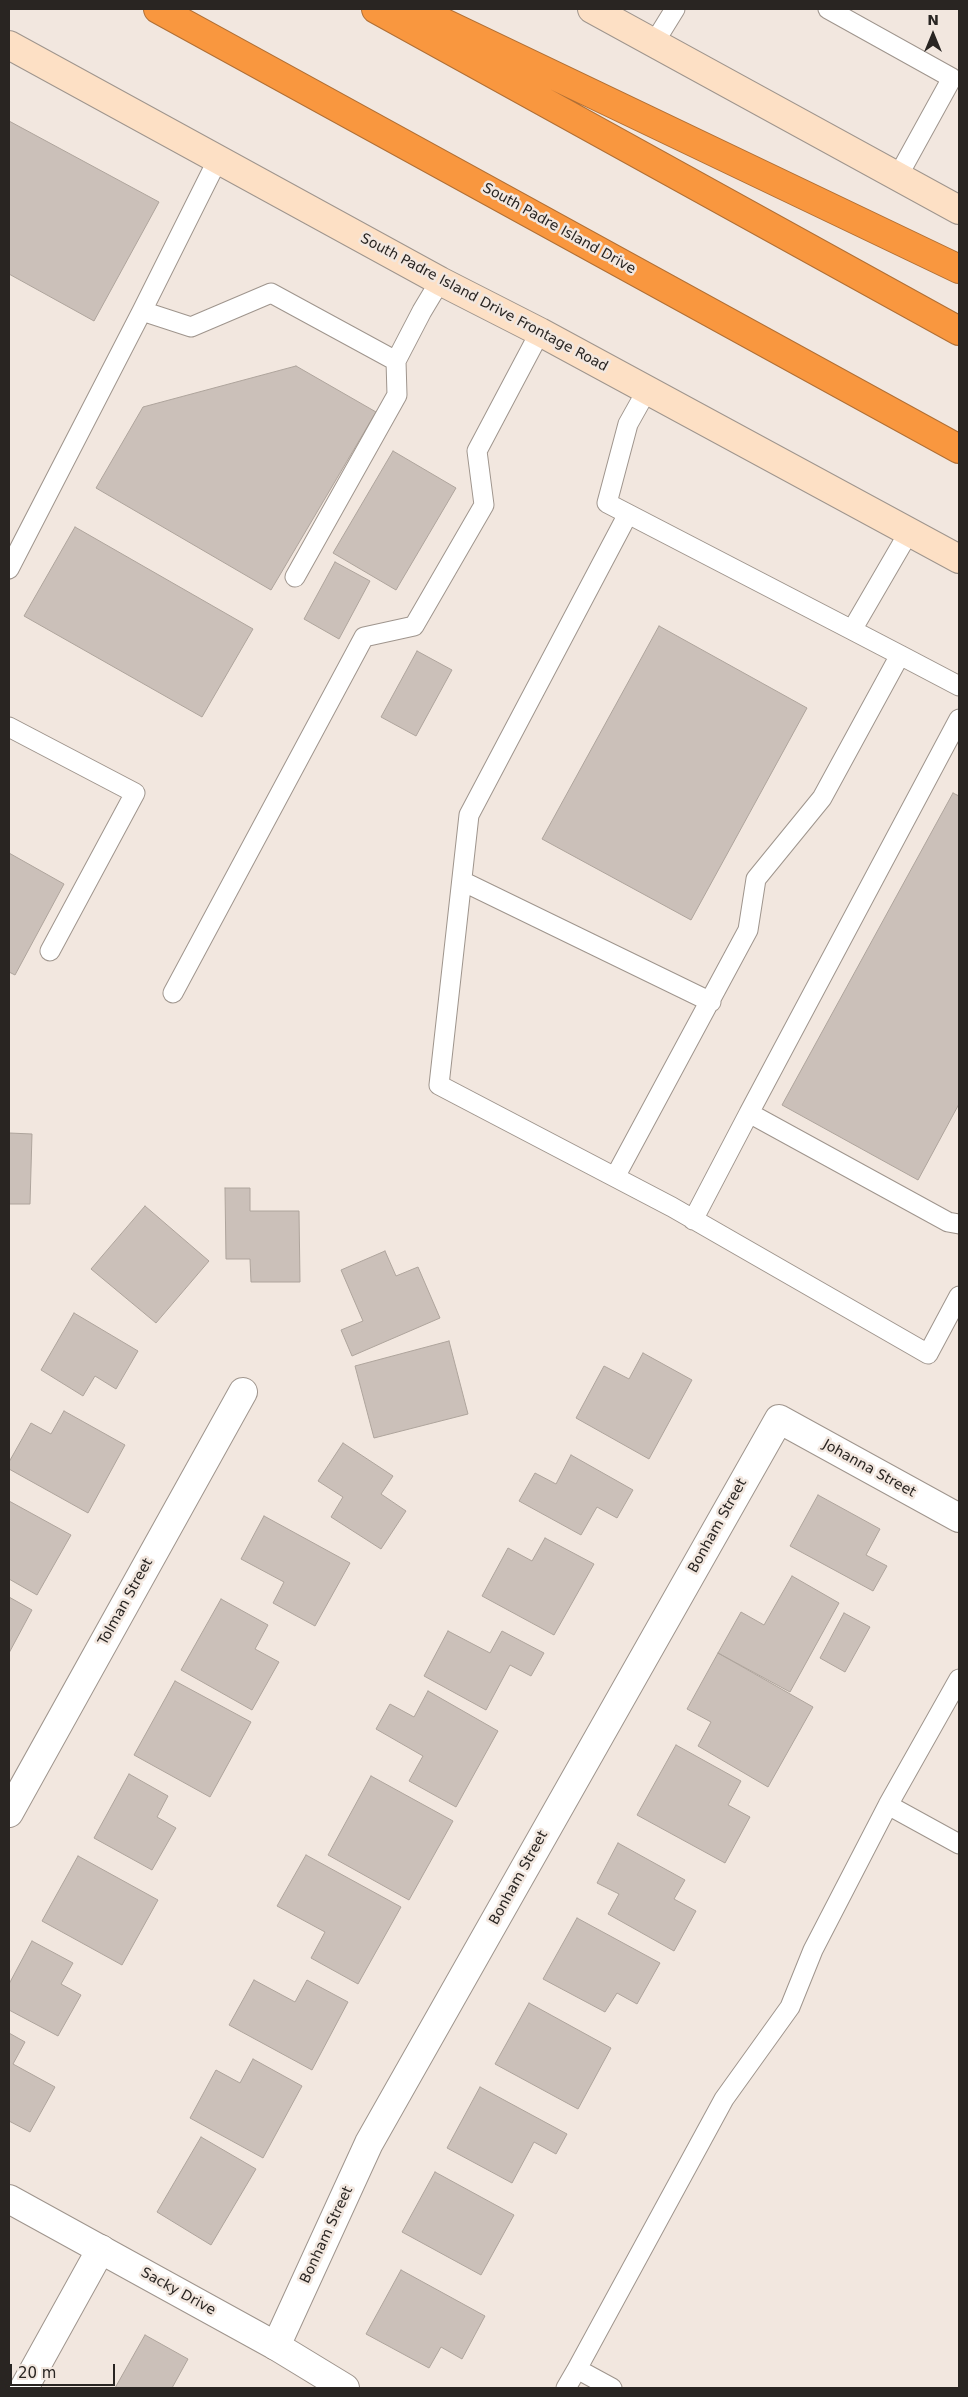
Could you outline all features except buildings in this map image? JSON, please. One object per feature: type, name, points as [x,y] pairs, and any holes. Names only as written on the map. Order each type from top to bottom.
[{"type":"highway","name":"South Padre Island Drive","points":[[158,9],[959,449]]},
{"type":"highway","points":[[376,9],[959,331]]},
{"type":"highway","points":[[415,9],[959,270]]},
{"type":"main road","points":[[592,9],[959,210]]},
{"type":"main road","name":"South Padre Island Drive Frontage Road","points":[[9,45],[440,281],[540,332],[959,559]]},
{"type":"street","name":"Tolman Street","points":[[9,1813],[243,1392]]},
{"type":"street","name":"Johanna Street","points":[[779,1419],[959,1518]]},
{"type":"street","name":"Bonham Street","points":[[276,2346],[369,2143],[779,1419]]},
{"type":"street","name":"Sacky Drive","points":[[9,2199],[276,2346],[346,2388]]},
{"type":"street","points":[[24,2388],[101,2249]]},
{"type":"lane","points":[[654,43],[675,9]]},
{"type":"lane","points":[[828,9],[957,75],[898,176]]},
{"type":"lane","points":[[9,569],[218,159]]},
{"type":"lane","points":[[295,577],[397,395],[396,361],[440,281]]},
{"type":"lane","points":[[142,311],[191,327],[272,293],[396,361]]},
{"type":"lane","points":[[173,993],[364,637],[414,626],[484,505],[477,451],[540,332]]},
{"type":"lane","points":[[647,390],[628,424],[606,503],[959,686]]},
{"type":"lane","points":[[628,514],[469,815],[439,1085],[615,1177],[928,1354],[959,1296]]},
{"type":"lane","points":[[852,630],[909,532]]},
{"type":"lane","points":[[615,1177],[748,930],[756,879],[822,798],[900,656]]},
{"type":"lane","points":[[693,1220],[748,1113],[959,719]]},
{"type":"lane","points":[[9,727],[135,793],[50,951]]},
{"type":"lane","points":[[462,881],[710,1002]]},
{"type":"lane","points":[[748,1113],[948,1222],[959,1224]]},
{"type":"lane","points":[[566,2388],[724,2099],[790,2007],[813,1950],[888,1806],[959,1679]]},
{"type":"lane","points":[[888,1806],[959,1844]]},
{"type":"lane","points":[[577,2369],[612,2388]]}]
